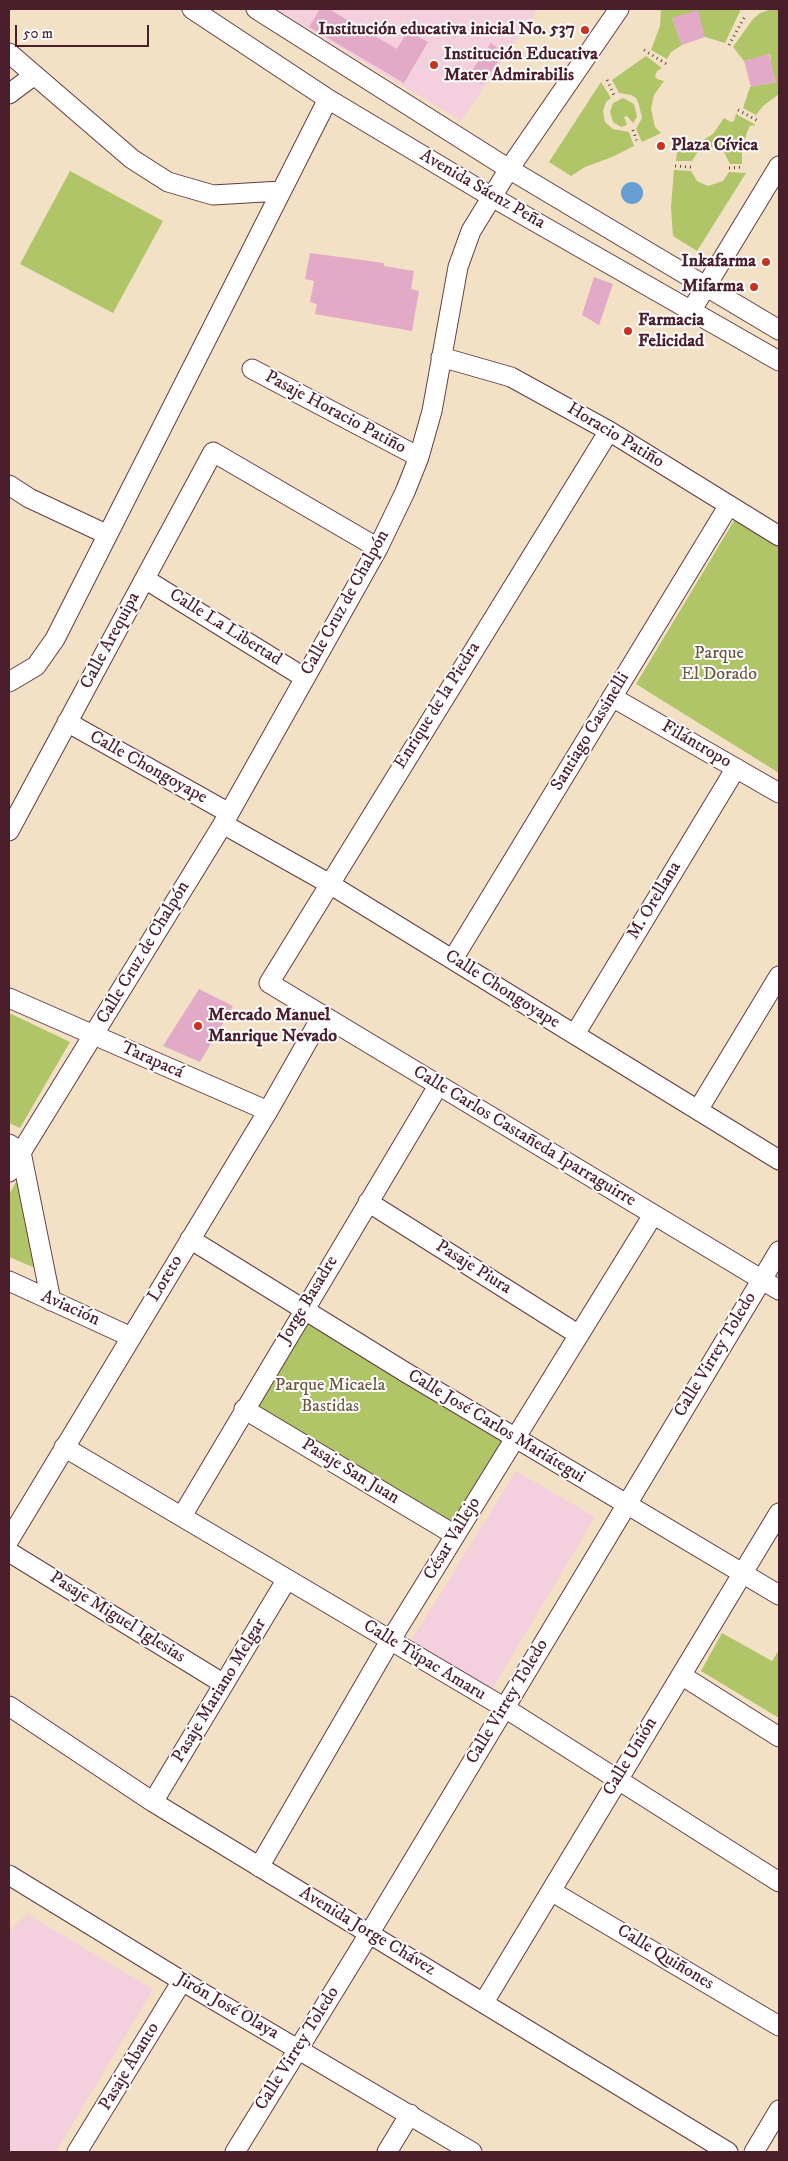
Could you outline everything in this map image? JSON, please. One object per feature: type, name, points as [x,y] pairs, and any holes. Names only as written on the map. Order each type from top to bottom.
[{"type":"street","name":"Avenida Sáenz Peña","points":[[192,9],[328,99],[492,197],[779,360]]},
{"type":"street","name":"Avenida Sáenz Peña","points":[[256,9],[509,169],[779,330]]},
{"type":"street","name":"Calle Cruz de Chalpón","points":[[9,1172],[15,1148],[94,1035],[226,818],[378,548],[405,492],[432,411],[458,267],[471,231],[509,169],[619,9]]},
{"type":"street","points":[[9,53],[132,159],[168,182],[189,190],[213,195],[281,191]]},
{"type":"street","points":[[9,94],[34,76]]},
{"type":"street","points":[[9,682],[36,666],[47,652],[328,99]]},
{"type":"street","points":[[691,310],[779,166]]},
{"type":"street","name":"Horacio Patiño","points":[[442,357],[511,377],[609,430],[779,536]]},
{"type":"street","name":"Pasaje Horacio Patiño","points":[[252,369],[418,457]]},
{"type":"street","name":"Enrique de la Piedra","points":[[269,983],[328,883],[609,430]]},
{"type":"street","name":"Calle Arequipa","points":[[9,831],[213,452],[378,548]]},
{"type":"street","points":[[9,485],[28,498],[106,534]]},
{"type":"street","name":"Santiago Cassinelli","points":[[453,959],[729,505]]},
{"type":"street","name":"Calle La Libertad","points":[[145,579],[305,678]]},
{"type":"street","name":"Filántropo","points":[[612,697],[779,794]]},
{"type":"street","name":"Calle Chongoyape","points":[[67,722],[226,818],[328,883],[779,1160]]},
{"type":"street","name":"M. Orellana","points":[[575,1034],[736,768]]},
{"type":"street","points":[[698,1110],[779,976]]},
{"type":"street","name":"Calle Carlos Castañeda Iparraguirre","points":[[269,983],[779,1290]]},
{"type":"street","name":"Tarapacá","points":[[9,998],[268,1111]]},
{"type":"street","name":"Loreto","points":[[9,1540],[268,1111],[322,1016]]},
{"type":"street","name":"Jorge Basadre","points":[[182,1516],[438,1086]]},
{"type":"street","points":[[15,1148],[51,1301]]},
{"type":"street","name":"Pasaje Piura","points":[[368,1202],[579,1334]]},
{"type":"street","name":"César Vallejo","points":[[259,1867],[390,1641],[653,1215]]},
{"type":"street","name":"Calle José Carlos Mariátegui","points":[[190,1239],[515,1438],[779,1595]]},
{"type":"street","name":"Calle Virrey Toledo","points":[[235,2152],[369,1934],[779,1251]]},
{"type":"street","name":"Aviación","points":[[9,1282],[131,1337]]},
{"type":"street","name":"Pasaje San Juan","points":[[244,1409],[455,1535]]},
{"type":"street","name":"Calle Túpac Amaru","points":[[64,1447],[505,1708],[779,1882]]},
{"type":"street","name":"Calle Unión","points":[[484,2002],[779,1513]]},
{"type":"street","name":"Pasaje Miguel Iglesias","points":[[9,1552],[224,1684]]},
{"type":"street","name":"Pasaje Mariano Melgar","points":[[153,1802],[287,1579]]},
{"type":"street","points":[[681,1675],[779,1737]]},
{"type":"street","name":"Avenida Jorge Chávez","points":[[9,1706],[153,1802],[728,2152]]},
{"type":"street","name":"Jirón José Olaya","points":[[9,1875],[182,1981],[472,2152]]},
{"type":"street","name":"Calle Quiñones","points":[[551,1891],[779,2026]]},
{"type":"street","name":"Pasaje Abanto","points":[[77,2152],[182,1981]]},
{"type":"street","points":[[754,2152],[779,2110]]},
{"type":"street","points":[[387,2152],[410,2114]]},
{"type":"path","points":[[729,45],[745,16]]},
{"type":"path","points":[[644,50],[668,65]]},
{"type":"path","points":[[607,80],[614,95]]},
{"type":"path","points":[[738,110],[760,122]]},
{"type":"path","points":[[633,130],[638,144]]},
{"type":"path","points":[[675,166],[691,167]]},
{"type":"path","points":[[729,168],[744,168]]},
{"type":"shaded area","name":"Institución Educativa Mater Admirabilis","points":[[276,9],[538,9],[461,121]]},
{"type":"shaded area","points":[[516,1471],[595,1517],[492,1690],[409,1644]]},
{"type":"shaded area","points":[[27,1914],[153,1989],[56,2152],[9,2152],[9,1932]]},
{"type":"green space","points":[[661,9],[741,9],[725,43],[705,37],[678,17],[672,18],[682,45],[671,52],[667,59],[651,50],[660,26]]},
{"type":"green space","points":[[779,9],[779,94],[763,106],[756,115],[743,108],[750,87],[776,82],[767,62],[771,60],[770,54],[744,61],[733,47],[753,19],[760,13]]},
{"type":"green space","points":[[646,56],[662,68],[657,71],[655,76],[657,79],[664,81],[654,95],[651,109],[655,127],[661,133],[642,142],[636,129],[642,118],[636,98],[619,93],[612,80]]},
{"type":"green space","points":[[601,82],[611,98],[606,102],[603,111],[605,122],[613,129],[629,132],[634,146],[585,167],[571,176],[549,162]]},
{"type":"green space","points":[[623,98],[634,104],[637,117],[633,123],[627,116],[624,117],[627,125],[621,127],[613,122],[610,112],[613,103]]},
{"type":"green space","points":[[736,114],[756,125],[750,126],[747,132],[742,150],[742,164],[730,164],[724,152],[714,147],[697,153],[692,161],[676,161],[678,142],[691,145],[700,142],[713,134],[724,118],[731,122],[734,121]]},
{"type":"green space","points":[[674,170],[691,171],[697,181],[708,186],[723,181],[729,172],[746,173],[697,251],[673,236],[671,207]]},
{"type":"green space","points":[[70,171],[163,221],[113,313],[20,264]]},
{"type":"green space","name":"Parque El Dorado","points":[[735,519],[779,547],[779,773],[636,684]]},
{"type":"green space","points":[[9,1013],[70,1042],[20,1128],[9,1123]]},
{"type":"green space","points":[[16,1182],[20,1182],[40,1270],[9,1257],[9,1195]]},
{"type":"green space","name":"Parque Micaela Bastidas","points":[[306,1320],[504,1443],[451,1529],[252,1410]]},
{"type":"green space","points":[[722,1633],[772,1661],[779,1650],[779,1718],[701,1671]]},
{"type":"water","points":[[632,182],[640,185],[643,193],[640,201],[632,204],[624,201],[621,193],[624,185]]},
{"type":"building","points":[[320,9],[329,9],[397,49],[408,31],[428,42],[404,83],[309,27]]},
{"type":"building","points":[[698,10],[705,37],[682,45],[672,18]]},
{"type":"building","points":[[491,43],[504,53],[482,84],[469,75]]},
{"type":"building","points":[[769,54],[776,82],[751,87],[744,61]]},
{"type":"building","points":[[310,253],[384,263],[384,266],[414,271],[411,289],[419,291],[412,331],[315,314],[317,304],[310,302],[314,281],[305,279]]},
{"type":"building","points":[[594,277],[613,284],[599,325],[582,315]]},
{"type":"building","name":"Mercado Manuel Manrique Nevado","points":[[199,989],[233,1006],[200,1062],[163,1046]]},
{"type":"place","name":"Institución educativa inicial No. 537","points":[[585,30]]},
{"type":"place","name":"Institución Educativa Mater Admirabilis","points":[[434,65]]},
{"type":"place","name":"Plaza Cívica","points":[[661,146]]},
{"type":"place","name":"Inkafarma","points":[[766,262]]},
{"type":"place","name":"Mifarma","points":[[754,287]]},
{"type":"place","name":"Farmacia Felicidad","points":[[628,331]]},
{"type":"place","name":"Mercado Manuel Manrique Nevado","points":[[198,1026]]}]
